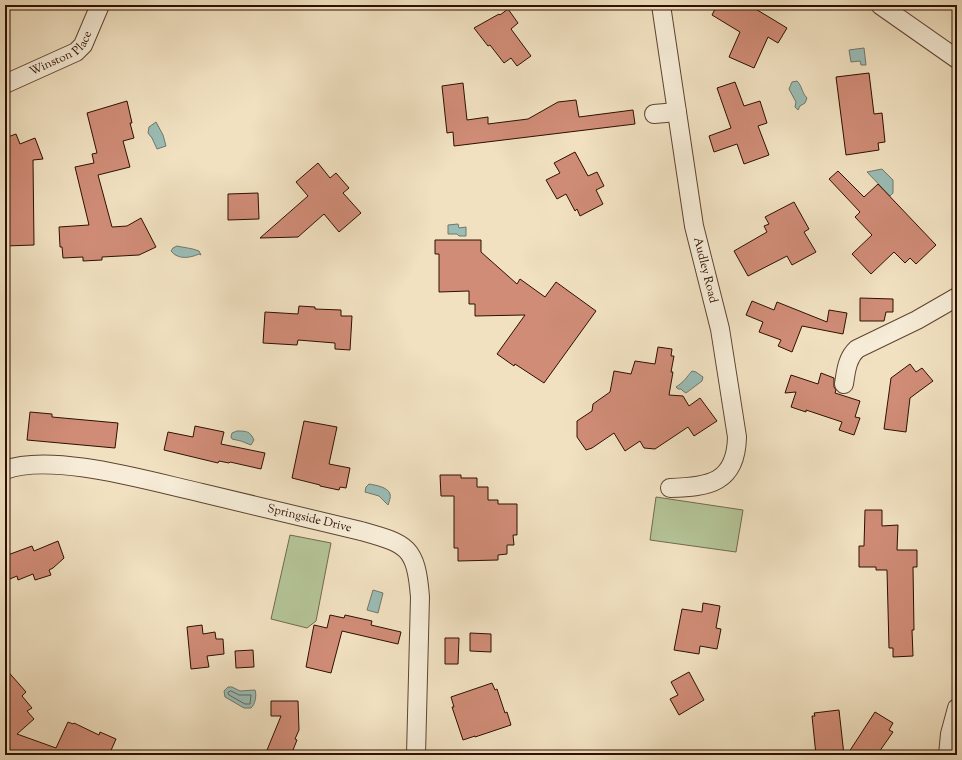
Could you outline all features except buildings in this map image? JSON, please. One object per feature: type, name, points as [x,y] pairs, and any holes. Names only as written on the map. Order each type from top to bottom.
[{"type":"street","name":"Winston Place","points":[[5,84],[76,52],[84,42],[100,5]]},
{"type":"street","name":"Audley Road","points":[[661,5],[694,226],[720,329],[737,438],[737,448],[734,461],[723,477],[700,486],[670,488]]},
{"type":"street","points":[[880,5],[957,59]]},
{"type":"street","points":[[654,114],[677,112]]},
{"type":"street","points":[[844,384],[848,361],[852,353],[857,349],[917,320],[957,297]]},
{"type":"street","name":"Springside Drive","points":[[5,470],[18,466],[51,465],[115,474],[361,530],[389,539],[404,546],[410,553],[414,563],[418,576],[420,597],[416,755]]},
{"type":"street","points":[[948,755],[950,734],[957,708]]},
{"type":"green space","points":[[656,497],[743,510],[736,552],[650,540]]},
{"type":"green space","points":[[290,535],[331,543],[316,621],[307,628],[271,619]]},
{"type":"water","points":[[864,48],[866,65],[861,65],[860,61],[851,62],[849,50]]},
{"type":"water","points":[[797,81],[807,98],[805,103],[800,106],[798,110],[795,107],[796,102],[789,89],[792,82]]},
{"type":"water","points":[[156,122],[163,135],[166,146],[157,149],[148,133],[149,127]]},
{"type":"water","points":[[882,169],[893,180],[893,193],[890,196],[867,172]]},
{"type":"water","points":[[458,224],[459,228],[466,227],[466,236],[448,234],[448,225]]},
{"type":"water","points":[[177,246],[199,251],[201,255],[199,254],[184,257],[177,256],[171,251]]},
{"type":"water","points":[[692,371],[703,377],[702,381],[686,393],[681,389],[678,389],[676,387],[683,382]]},
{"type":"water","points":[[237,431],[245,431],[251,435],[254,440],[251,445],[232,439],[232,433]]},
{"type":"water","points":[[369,484],[381,487],[389,492],[390,497],[388,505],[379,496],[365,492],[366,487]]},
{"type":"water","points":[[373,590],[383,593],[378,613],[367,610]]},
{"type":"water","points":[[228,687],[232,687],[240,691],[255,690],[256,697],[252,707],[244,708],[225,697],[224,691]]}]
